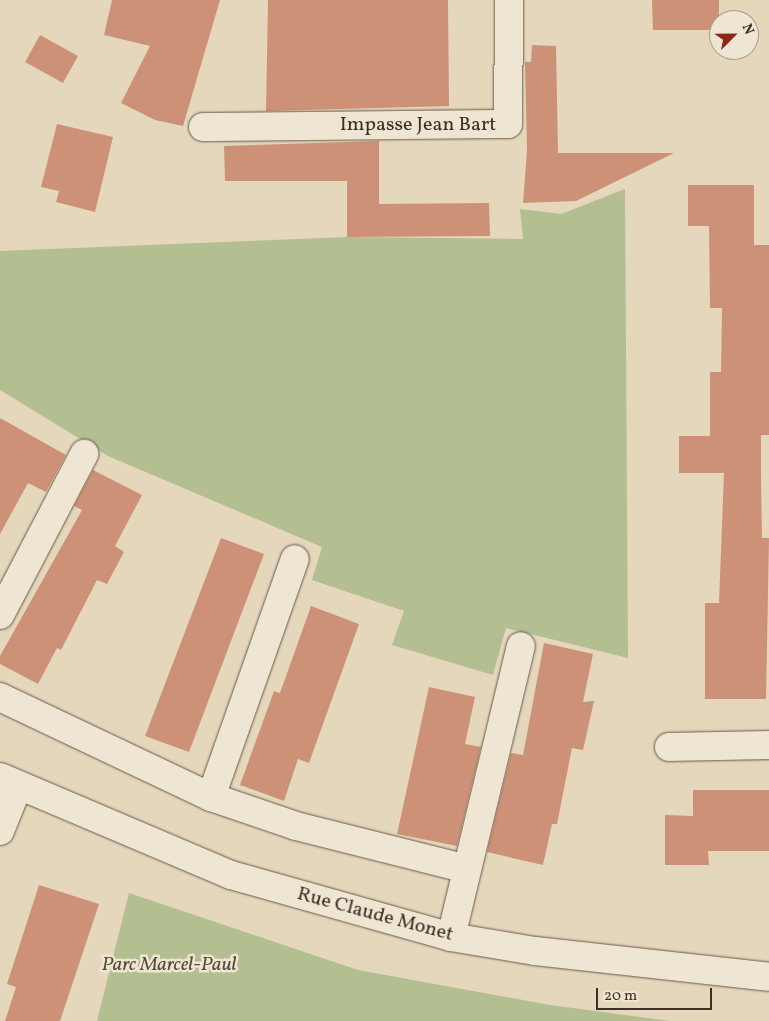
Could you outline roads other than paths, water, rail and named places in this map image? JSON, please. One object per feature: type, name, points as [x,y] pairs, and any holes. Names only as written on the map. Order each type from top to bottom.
[{"type":"street","name":"Impasse Jean Bart","points":[[203,126],[508,124],[510,0]]},
{"type":"street","points":[[0,615],[84,454]]},
{"type":"street","points":[[211,797],[295,559]]},
{"type":"street","points":[[451,937],[521,646]]},
{"type":"street","points":[[0,698],[211,797],[296,826],[467,870]]},
{"type":"street","points":[[669,747],[769,745]]},
{"type":"street","points":[[0,831],[9,782]]},
{"type":"street","name":"Rue Claude Monet","points":[[9,782],[231,875],[451,937],[535,951],[769,977]]},
{"type":"park label","name":"Parc Marcel-Paul","points":[[169,965]]}]
